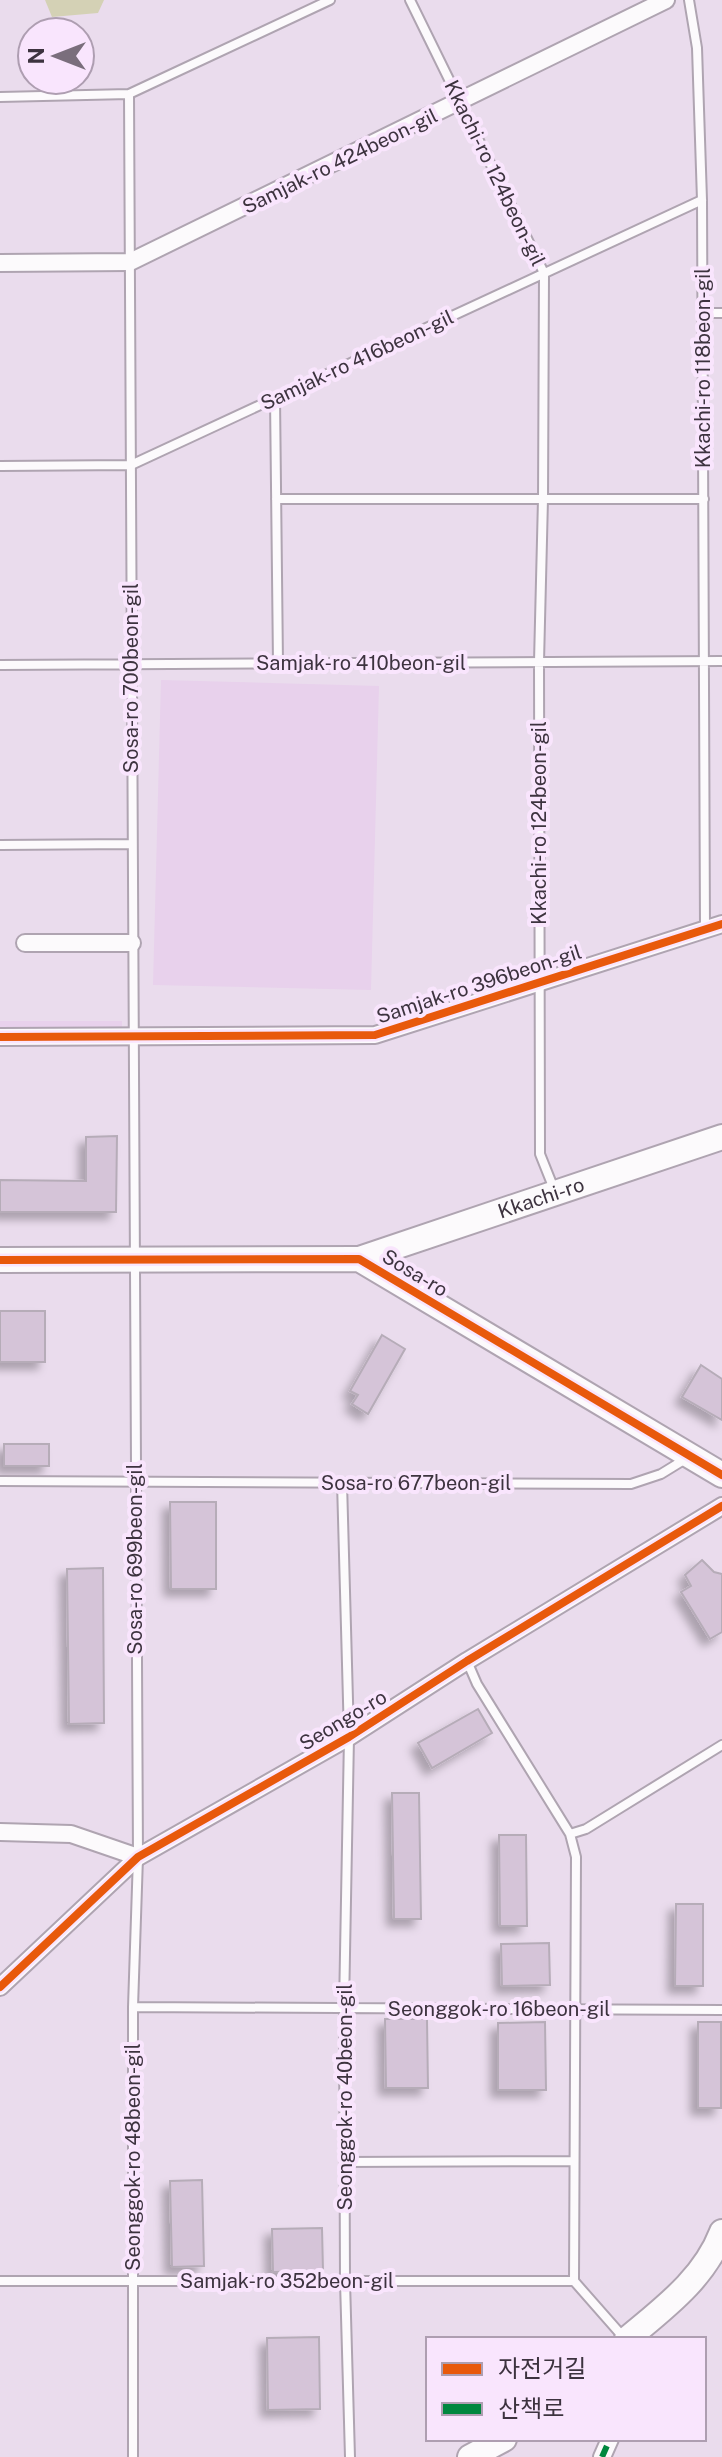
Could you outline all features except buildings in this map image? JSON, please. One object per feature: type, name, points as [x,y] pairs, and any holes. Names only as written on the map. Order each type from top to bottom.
[{"type":"street","name":"Samjak-ro 424beon-gil","points":[[0,263],[130,262],[666,0]]},
{"type":"street","name":"Samjak-ro 396beon-gil","points":[[0,1037],[375,1035],[722,924]]},
{"type":"street","points":[[25,943],[132,943]]},
{"type":"street","name":"Kkachi-ro","points":[[359,1259],[722,1137]]},
{"type":"street","name":"Sosa-ro","points":[[0,1260],[359,1259],[722,1475]]},
{"type":"street","name":"Seongo-ro","points":[[0,1987],[138,1857],[349,1737],[467,1661],[722,1506]]},
{"type":"street","points":[[0,1832],[71,1834],[138,1857]]},
{"type":"street","points":[[628,2337],[689,2287],[716,2247],[722,2232]]},
{"type":"street","points":[[470,2457],[500,2441]]},
{"type":"lane","points":[[0,97],[129,94],[330,0]]},
{"type":"lane","name":"Kkachi-ro 124beon-gil","points":[[410,0],[544,273],[539,662],[540,1154],[556,1192]]},
{"type":"lane","name":"Kkachi-ro 118beon-gil","points":[[689,0],[697,48],[702,200],[705,929]]},
{"type":"lane","name":"Sosa-ro 700beon-gil","points":[[129,94],[134,1261]]},
{"type":"lane","name":"Samjak-ro 416beon-gil","points":[[0,466],[131,465],[702,200]]},
{"type":"lane","points":[[702,313],[722,313]]},
{"type":"lane","points":[[275,398],[278,663]]},
{"type":"lane","points":[[276,499],[704,499]]},
{"type":"lane","name":"Samjak-ro 410beon-gil","points":[[0,665],[722,661]]},
{"type":"lane","points":[[0,845],[132,844]]},
{"type":"lane","name":"Sosa-ro 699beon-gil","points":[[134,1261],[138,1857]]},
{"type":"lane","name":"Sosa-ro 677beon-gil","points":[[0,1481],[631,1484],[661,1474],[691,1456]]},
{"type":"lane","name":"Seongo-ro","points":[[342,1482],[349,1737]]},
{"type":"lane","points":[[467,1661],[477,1684],[570,1834],[576,1857],[574,2281],[624,2337]]},
{"type":"lane","name":"Seonggok-ro 40beon-gil","points":[[349,1737],[344,2008],[345,2281],[350,2457]]},
{"type":"lane","points":[[570,1834],[586,1829],[722,1745]]},
{"type":"lane","name":"Seonggok-ro 48beon-gil","points":[[133,2457],[133,2007],[138,1857]]},
{"type":"lane","name":"Seonggok-ro 16beon-gil","points":[[133,2007],[722,2010]]},
{"type":"lane","points":[[345,2162],[574,2161]]},
{"type":"lane","name":"Samjak-ro 352beon-gil","points":[[0,2281],[574,2281]]},
{"type":"shaded area","points":[[45,0],[104,0],[98,13],[52,16]]},
{"type":"shaded area","points":[[161,680],[379,686],[371,990],[153,985]]},
{"type":"shaded area","points":[[0,1021],[122,1021],[122,1044],[0,1044]]},
{"type":"marked path","points":[[602,2457],[609,2441]]},
{"type":"cycle path","points":[[0,1037],[375,1035],[722,924]]},
{"type":"cycle path","points":[[0,1260],[359,1259],[722,1475]]},
{"type":"cycle path","points":[[0,1987],[138,1857],[349,1737],[467,1661],[722,1506]]}]
